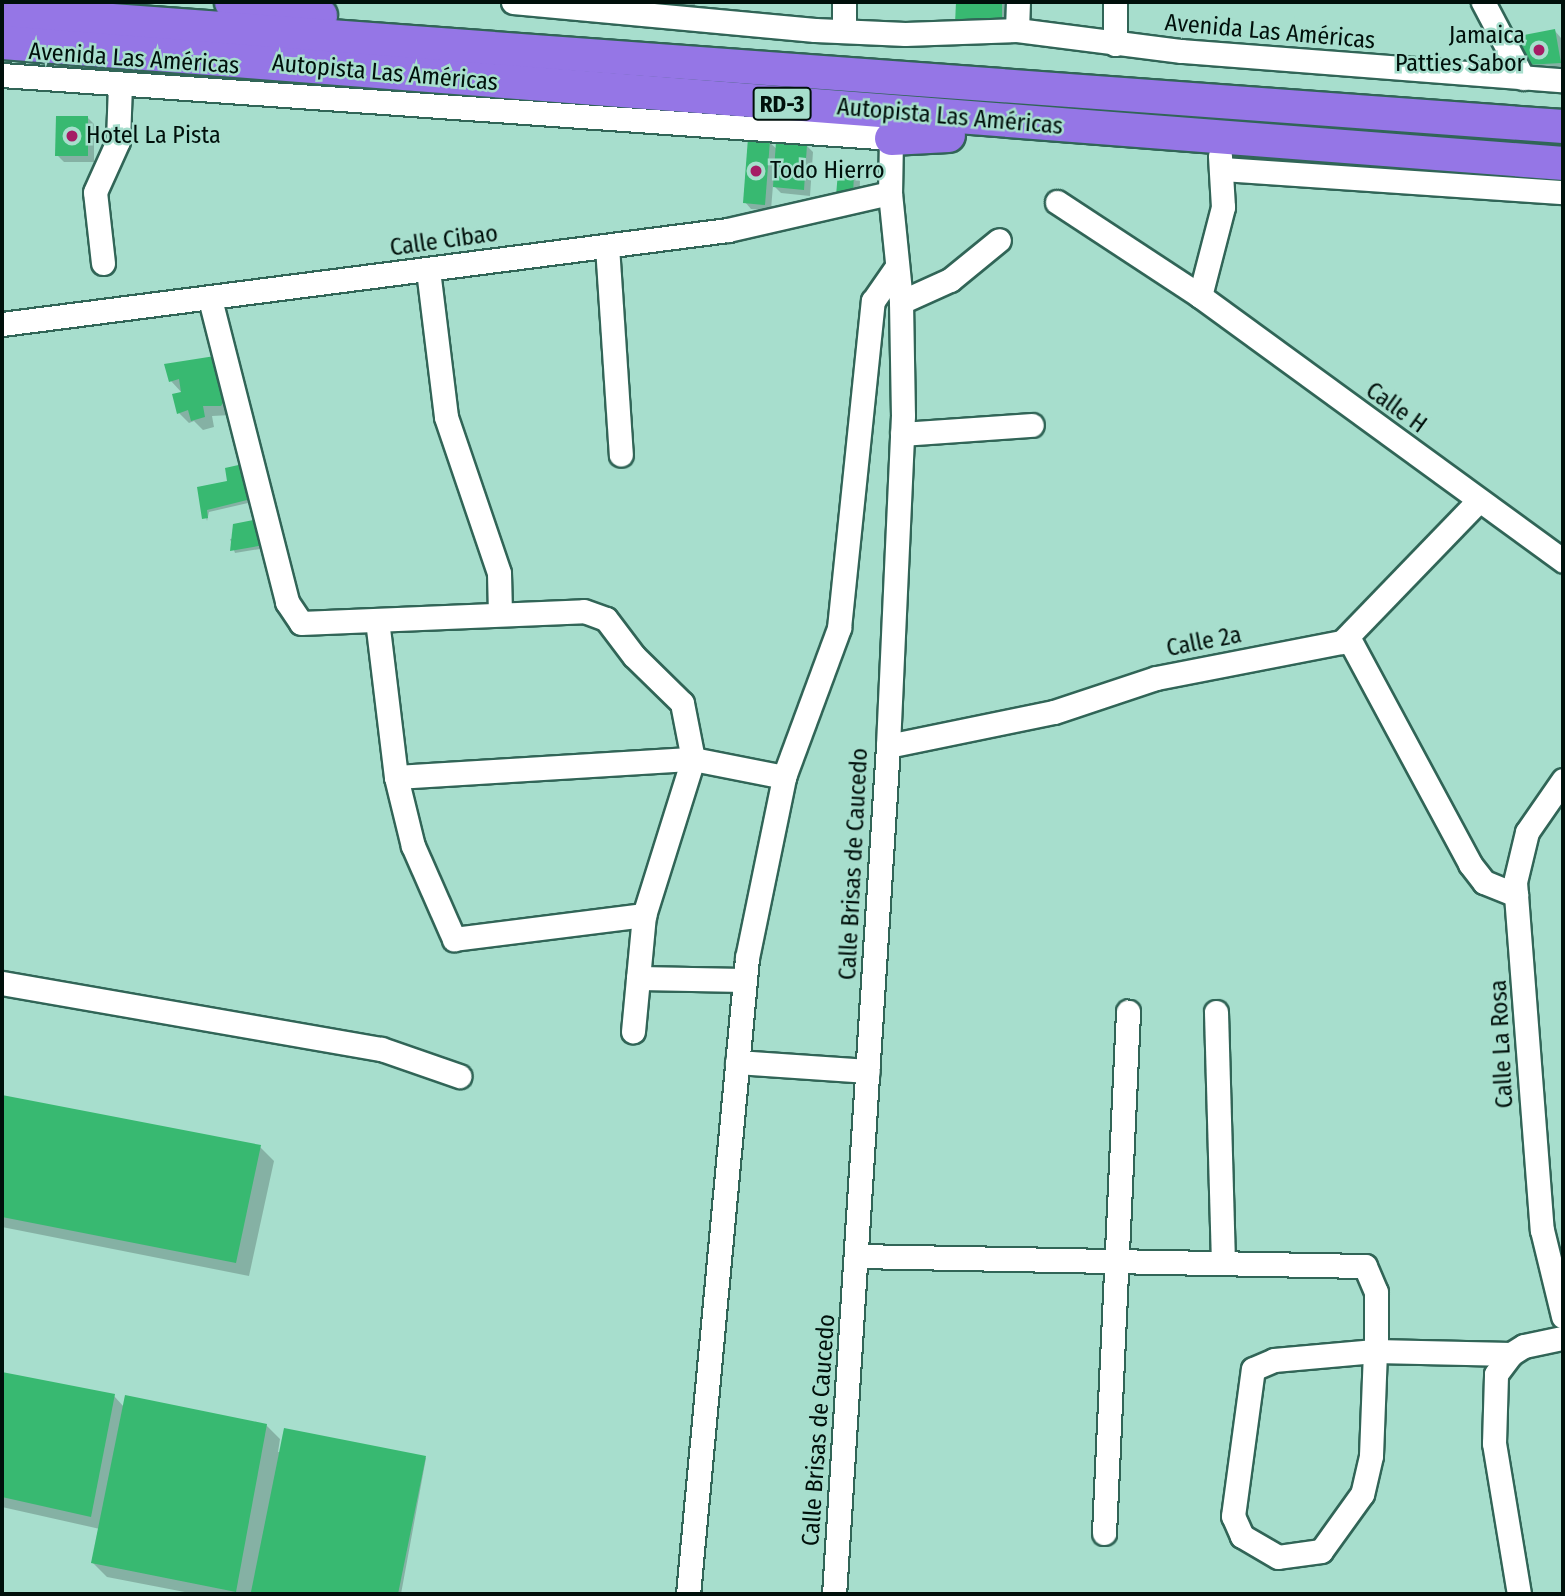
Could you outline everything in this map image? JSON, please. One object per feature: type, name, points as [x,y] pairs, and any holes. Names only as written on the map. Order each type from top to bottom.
[{"type":"highway","points":[[230,2],[568,52]]},
{"type":"highway","name":"Autopista Las Américas","points":[[2,12],[1563,126]]},
{"type":"highway","name":"Autopista Las Américas","points":[[2,42],[1092,129],[1219,153],[1563,163]]},
{"type":"highway","points":[[891,138],[1092,129]]},
{"type":"street","name":"Avenida Las Américas","points":[[513,2],[600,7],[844,31],[1017,30],[1115,44],[1563,80]]},
{"type":"street","points":[[844,2],[844,31]]},
{"type":"street","points":[[1017,30],[1018,2]]},
{"type":"street","points":[[1115,2],[1115,44]]},
{"type":"street","points":[[1483,2],[1523,78]]},
{"type":"street","name":"Avenida Las Américas","points":[[2,75],[891,138]]},
{"type":"street","points":[[103,263],[95,192],[118,141],[120,84]]},
{"type":"street","name":"Calle Brisas de Caucedo","points":[[834,1594],[858,1256],[888,746],[902,434],[901,302],[890,193],[891,138]]},
{"type":"street","points":[[1200,296],[1223,207],[1219,153],[1563,192]]},
{"type":"street","name":"Calle Cibao","points":[[2,324],[728,230],[890,193]]},
{"type":"street","name":"Calle H","points":[[1057,202],[1200,296],[1563,561]]},
{"type":"street","points":[[901,302],[950,280],[999,240]]},
{"type":"street","points":[[607,246],[621,455]]},
{"type":"street","points":[[688,1594],[745,981],[784,777],[839,628],[873,301],[896,268]]},
{"type":"street","points":[[428,270],[446,417],[499,573],[500,614]]},
{"type":"street","points":[[210,299],[287,602],[301,623],[584,611],[606,619],[634,656],[682,704],[693,759],[644,915],[633,1031]]},
{"type":"street","points":[[902,434],[1031,425]]},
{"type":"street","name":"Calle 2a","points":[[888,746],[1054,712],[1156,678],[1316,648],[1348,637],[1478,500]]},
{"type":"street","points":[[377,620],[396,777],[413,846],[453,939],[644,915]]},
{"type":"street","points":[[1348,637],[1470,864],[1485,882],[1516,895]]},
{"type":"street","points":[[396,777],[693,759],[784,777]]},
{"type":"street","name":"Calle La Rosa","points":[[1563,780],[1527,832],[1517,860],[1516,895],[1542,1230],[1563,1316]]},
{"type":"street","points":[[638,978],[745,981]]},
{"type":"street","points":[[2,983],[381,1049],[459,1076]]},
{"type":"street","points":[[1104,1533],[1128,1012]]},
{"type":"street","points":[[1216,1012],[1223,1263]]},
{"type":"street","points":[[737,1062],[868,1071]]},
{"type":"street","points":[[858,1256],[1365,1266],[1376,1292],[1376,1351],[1371,1456],[1362,1494],[1321,1551],[1278,1557],[1242,1536],[1233,1516],[1253,1369],[1275,1360],[1376,1351],[1511,1354],[1563,1338]]},
{"type":"street","points":[[1511,1354],[1496,1374],[1494,1443],[1519,1594]]},
{"type":"building","points":[[956,2],[1002,2],[1002,26],[955,24]]},
{"type":"building","name":"Jamaica Patties Sabor","points":[[1555,29],[1561,63],[1526,65],[1514,37]]},
{"type":"building","name":"Hotel La Pista","points":[[56,116],[88,116],[88,156],[55,156]]},
{"type":"building","name":"Todo Hierro","points":[[748,138],[770,140],[765,205],[743,203]]},
{"type":"building","points":[[776,141],[807,144],[804,190],[773,187]]},
{"type":"building","points":[[838,172],[854,173],[853,196],[836,196]]},
{"type":"building","points":[[215,356],[225,400],[221,406],[203,406],[205,417],[191,421],[188,410],[177,414],[172,394],[181,392],[179,379],[169,382],[164,364]]},
{"type":"building","points":[[243,464],[251,499],[207,510],[208,518],[202,519],[197,487],[227,481],[225,468]]},
{"type":"building","points":[[264,518],[270,544],[230,551],[233,524]]},
{"type":"building","points":[[2,1095],[261,1145],[236,1263],[2,1217]]},
{"type":"building","points":[[2,1372],[115,1394],[91,1517],[2,1497]]},
{"type":"building","points":[[125,1395],[267,1424],[236,1592],[91,1563]]},
{"type":"building","points":[[284,1428],[426,1456],[398,1594],[251,1592]]},
{"type":"place","name":"Jamaica Patties Sabor","points":[[1539,50]]},
{"type":"place","name":"Hotel La Pista","points":[[72,136]]},
{"type":"place","name":"Todo Hierro","points":[[756,171]]}]
